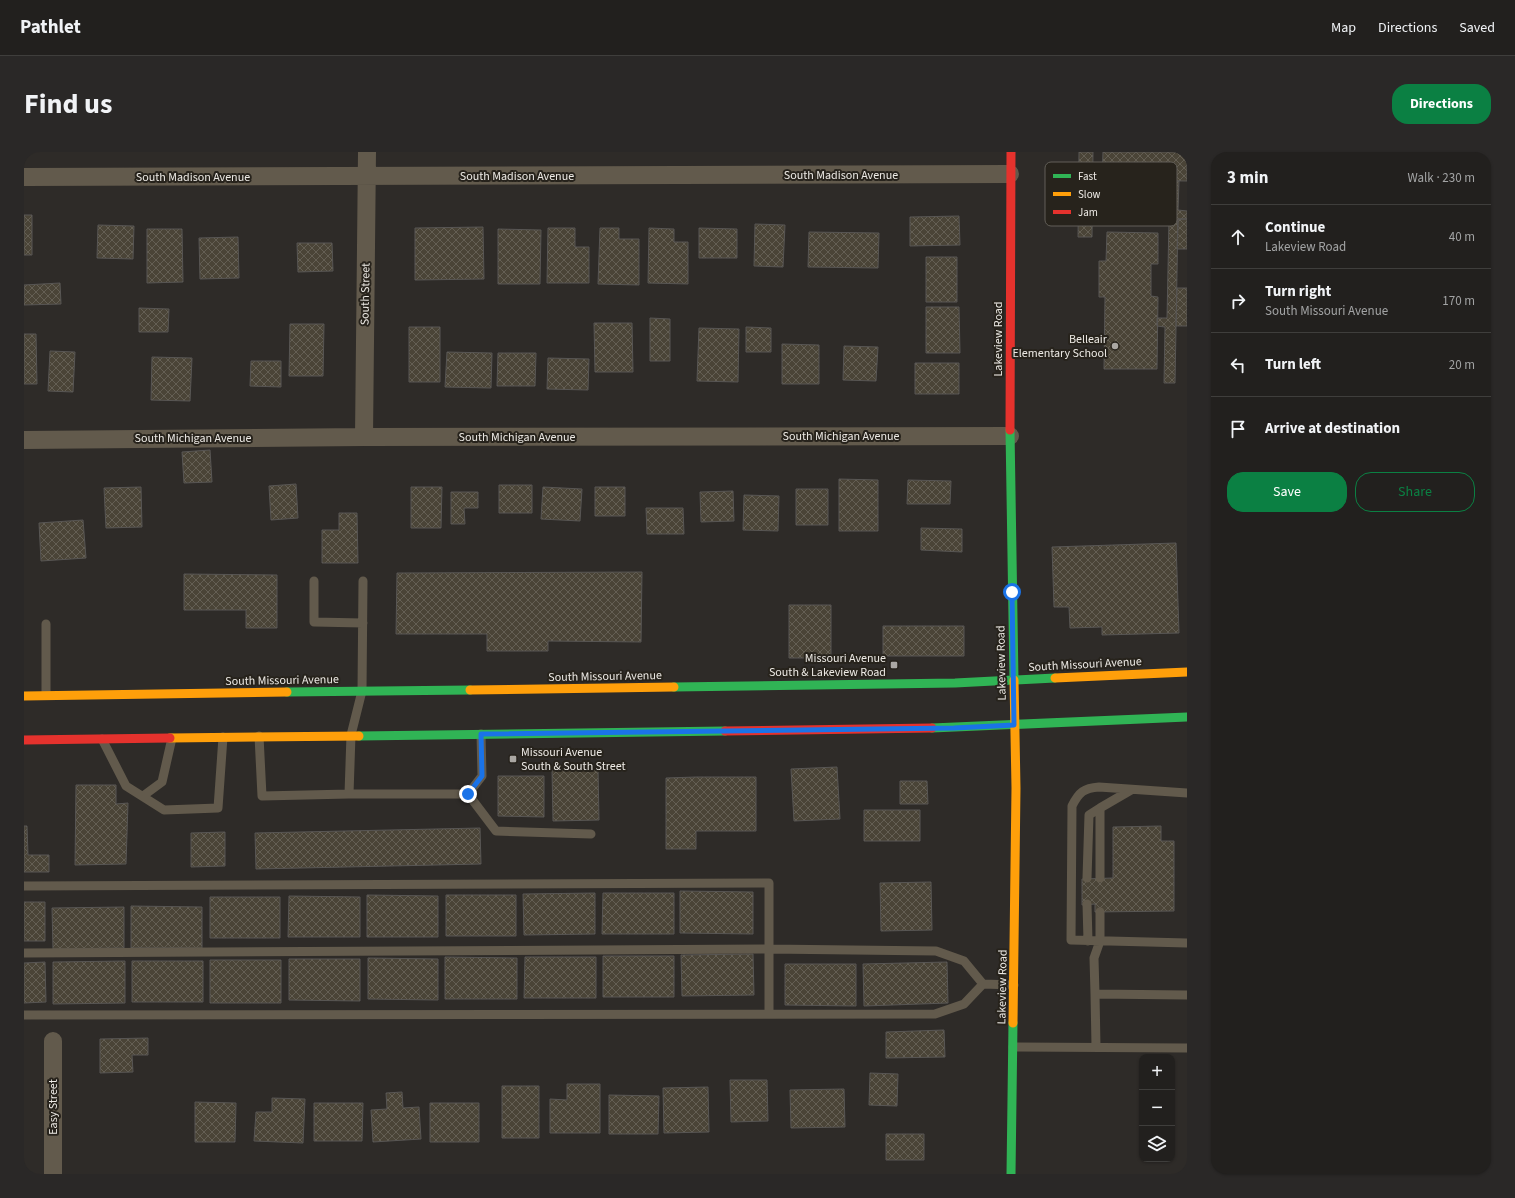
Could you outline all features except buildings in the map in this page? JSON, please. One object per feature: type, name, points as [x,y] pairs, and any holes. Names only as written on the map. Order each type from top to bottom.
[{"type":"main road","name":"Lakeview Road","points":[[1011,152],[1010,436],[1016,788],[1011,1174]]},
{"type":"main road","name":"South Missouri Avenue","points":[[24,696],[955,683],[1187,672]]},
{"type":"main road","points":[[24,740],[954,728],[1187,717]]},
{"type":"street","name":"South Street","points":[[364,437],[367,152]]},
{"type":"street","name":"South Madison Avenue","points":[[24,177],[1010,174]]},
{"type":"street","name":"South Michigan Avenue","points":[[24,440],[364,437],[1010,436]]},
{"type":"street","name":"Easy Street","points":[[53,1041],[53,1174]]},
{"type":"lane","points":[[314,581],[314,622],[363,623]]},
{"type":"lane","points":[[349,794],[350,735],[362,691],[363,581]]},
{"type":"lane","points":[[46,624],[46,695]]},
{"type":"lane","points":[[468,794],[482,776],[481,734]]},
{"type":"lane","points":[[259,736],[262,796],[468,794]]},
{"type":"lane","points":[[143,796],[162,782],[172,737]]},
{"type":"lane","points":[[102,739],[126,786],[164,810],[218,808],[223,737]]},
{"type":"lane","points":[[1187,793],[1088,788],[1078,795],[1072,806],[1071,940],[1187,943]]},
{"type":"lane","points":[[1088,878],[1089,815],[1131,790]]},
{"type":"lane","points":[[468,794],[496,831],[591,834]]},
{"type":"lane","points":[[1100,808],[1100,878]]},
{"type":"lane","points":[[24,886],[769,883],[769,1013]]},
{"type":"lane","points":[[1088,904],[1088,941]]},
{"type":"lane","points":[[1096,1046],[1094,958],[1100,941],[1100,912]]},
{"type":"lane","points":[[24,953],[769,949],[936,951],[964,961],[983,984]]},
{"type":"lane","points":[[24,1015],[935,1014],[964,1004],[983,984],[1014,985]]},
{"type":"lane","points":[[1095,994],[1187,995]]},
{"type":"lane","points":[[1013,1046],[1187,1048]]},
{"type":"traffic: fast","points":[[1010,430],[1014,680]]},
{"type":"traffic: fast","points":[[674,687],[955,683],[1055,678]]},
{"type":"traffic: fast","points":[[287,692],[470,690]]},
{"type":"traffic: fast","points":[[932,728],[1187,717]]},
{"type":"traffic: fast","points":[[359,736],[725,731]]},
{"type":"traffic: fast","points":[[1011,1174],[1013,1023]]},
{"type":"traffic: slow","points":[[1055,678],[1187,672]]},
{"type":"traffic: slow","points":[[1013,1023],[1016,788],[1014,680]]},
{"type":"traffic: slow","points":[[470,690],[674,687]]},
{"type":"traffic: slow","points":[[24,696],[287,692]]},
{"type":"traffic: slow","points":[[170,738],[359,736]]},
{"type":"traffic: jam","points":[[1010,430],[1011,152]]},
{"type":"traffic: jam","points":[[725,731],[932,728]]},
{"type":"traffic: jam","points":[[24,740],[170,738]]},
{"type":"place","name":"Belleair Elementary School","points":[[1115,346]]},
{"type":"place","name":"Missouri Avenue South & Lakeview Road","points":[[894,665]]},
{"type":"place","name":"Missouri Avenue South & South Street","points":[[513,759]]},
{"type":"route","points":[[468,794],[482,776],[481,734],[954,728],[1014,725],[1012,592]]}]
